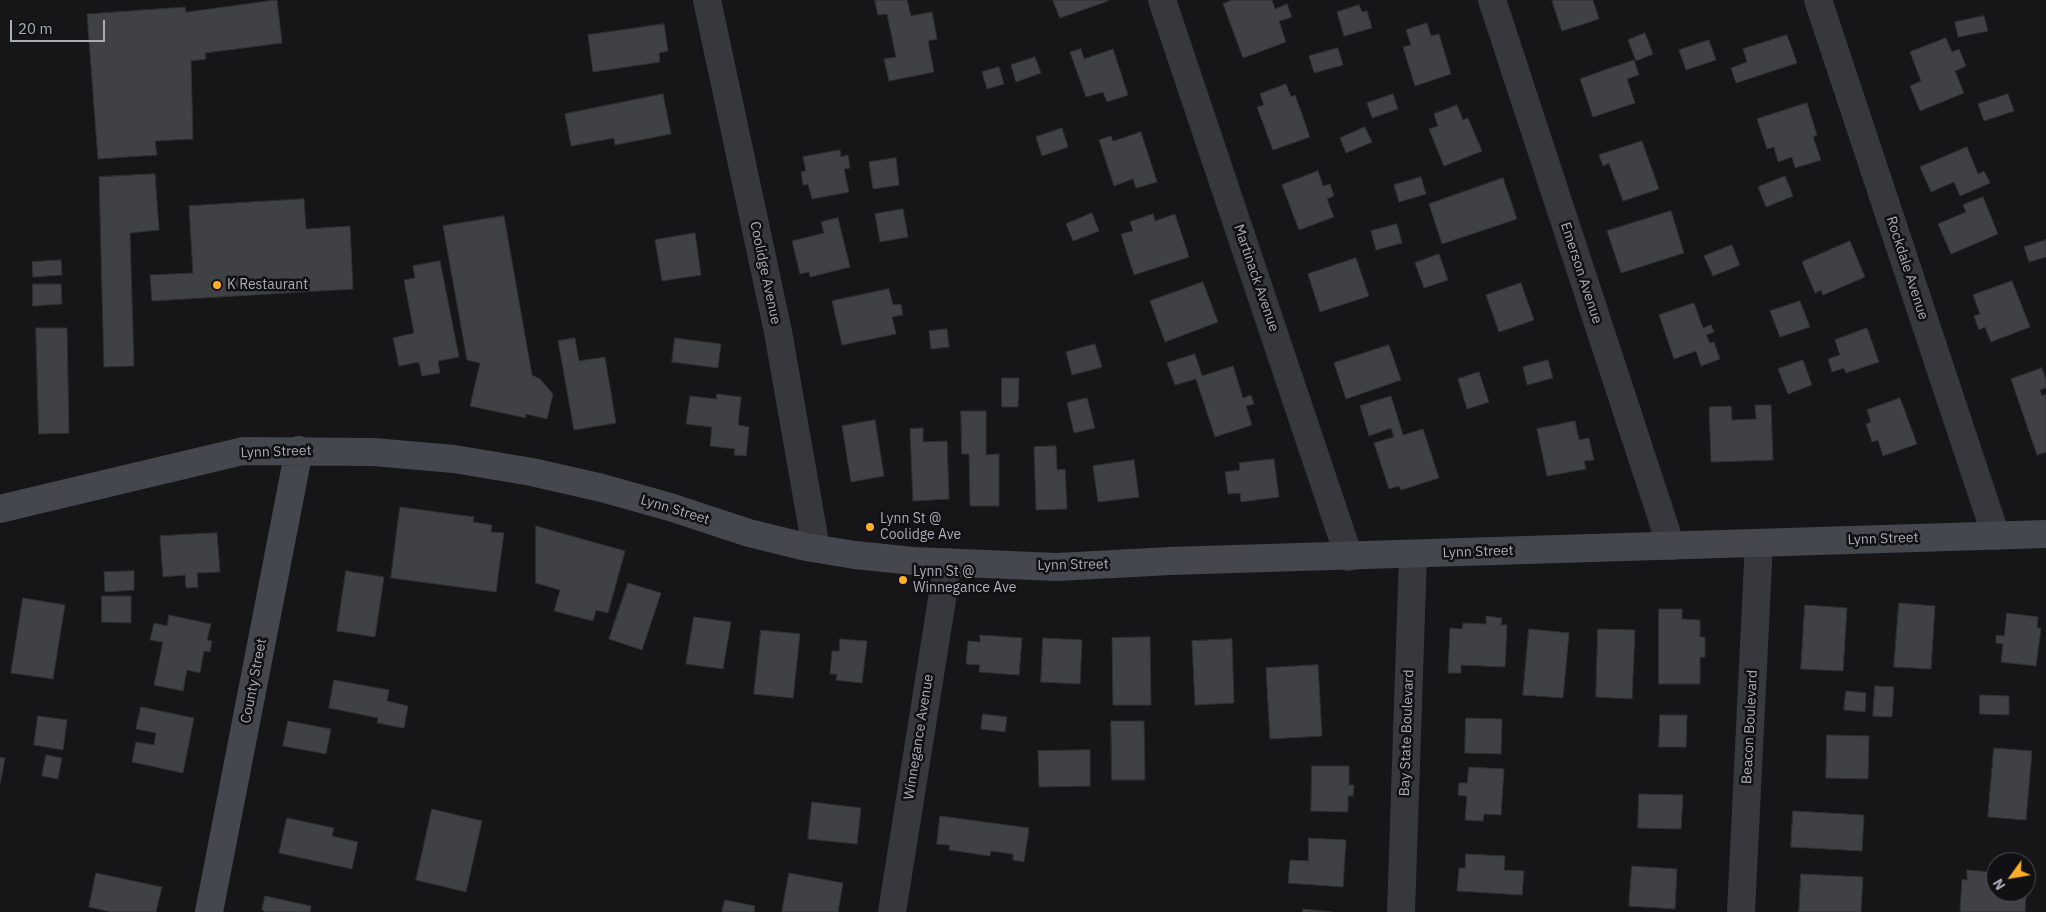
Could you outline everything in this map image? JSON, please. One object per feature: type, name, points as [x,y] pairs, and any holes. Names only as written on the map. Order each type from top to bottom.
[{"type":"main road","name":"Lynn Street","points":[[0,509],[243,451],[299,450],[373,452],[454,459],[532,472],[602,488],[670,507],[749,533],[816,548],[904,560],[1057,567],[1170,561],[1349,557],[2046,534]]},
{"type":"main road","name":"County Street","points":[[209,912],[299,450]]},
{"type":"street","name":"Coolidge Avenue","points":[[707,0],[778,332],[816,548]]},
{"type":"street","name":"Martinack Avenue","points":[[1162,0],[1349,557]]},
{"type":"street","name":"Emerson Avenue","points":[[1492,0],[1671,546]]},
{"type":"street","name":"Rockdale Avenue","points":[[1818,0],[1996,536]]},
{"type":"street","name":"Beacon Boulevard","points":[[1741,912],[1759,543]]},
{"type":"street","name":"Bay State Boulevard","points":[[1401,912],[1413,555]]},
{"type":"street","name":"Winnegance Avenue","points":[[892,912],[948,562]]},
{"type":"building","points":[[277,0],[282,43],[205,53],[206,59],[191,61],[193,139],[155,141],[157,155],[98,159],[87,14],[185,7],[186,12]]},
{"type":"building","points":[[875,0],[907,0],[911,16],[932,12],[937,39],[928,41],[934,72],[889,81],[884,59],[896,57],[887,14],[878,15]]},
{"type":"building","points":[[1053,0],[1108,0],[1108,1],[1060,18]]},
{"type":"building","points":[[1232,0],[1272,0],[1275,9],[1287,4],[1292,17],[1279,21],[1286,42],[1243,58],[1223,4]]},
{"type":"building","points":[[1552,0],[1593,0],[1599,19],[1562,31]]},
{"type":"building","points":[[1359,5],[1362,12],[1367,11],[1372,28],[1344,36],[1337,12]]},
{"type":"building","points":[[1984,16],[1988,31],[1958,37],[1955,22]]},
{"type":"building","points":[[1427,23],[1431,36],[1439,34],[1451,74],[1415,86],[1403,47],[1411,45],[1406,30]]},
{"type":"building","points":[[664,24],[668,51],[659,53],[660,62],[593,72],[588,35]]},
{"type":"building","points":[[1645,33],[1653,54],[1636,61],[1628,40]]},
{"type":"building","points":[[1787,35],[1797,63],[1736,83],[1731,68],[1747,62],[1743,49]]},
{"type":"building","points":[[1946,38],[1952,52],[1959,49],[1966,66],[1955,71],[1964,93],[1920,111],[1910,86],[1921,81],[1910,52]]},
{"type":"building","points":[[1709,40],[1716,60],[1686,70],[1679,50]]},
{"type":"building","points":[[1338,48],[1343,65],[1314,73],[1309,56]]},
{"type":"building","points":[[1081,49],[1084,59],[1113,49],[1128,95],[1107,102],[1103,92],[1086,97],[1070,52]]},
{"type":"building","points":[[1035,57],[1041,73],[1016,82],[1011,65]]},
{"type":"building","points":[[1634,60],[1639,75],[1627,79],[1635,103],[1593,117],[1580,79]]},
{"type":"building","points":[[999,67],[1004,84],[987,89],[982,72]]},
{"type":"building","points":[[1286,84],[1291,97],[1295,95],[1310,137],[1273,150],[1257,107],[1264,105],[1260,94]]},
{"type":"building","points":[[663,94],[671,134],[615,145],[614,138],[571,146],[565,114]]},
{"type":"building","points":[[1393,94],[1398,109],[1372,118],[1367,103]]},
{"type":"building","points":[[2008,94],[2014,111],[1984,121],[1978,104]]},
{"type":"building","points":[[1807,103],[1817,135],[1813,137],[1821,160],[1795,168],[1792,157],[1778,162],[1774,147],[1767,149],[1757,119]]},
{"type":"building","points":[[1457,105],[1463,120],[1468,118],[1482,151],[1444,166],[1429,129],[1438,126],[1434,114]]},
{"type":"building","points":[[1365,127],[1372,142],[1346,153],[1340,138]]},
{"type":"building","points":[[1062,128],[1068,147],[1042,156],[1036,137]]},
{"type":"building","points":[[1141,132],[1157,182],[1136,188],[1133,179],[1114,186],[1099,140],[1111,136],[1113,141]]},
{"type":"building","points":[[1642,141],[1659,189],[1623,201],[1609,163],[1603,166],[1599,155]]},
{"type":"building","points":[[1967,147],[1978,174],[1984,171],[1990,183],[1960,196],[1954,182],[1931,192],[1920,167]]},
{"type":"building","points":[[840,150],[841,157],[848,155],[850,168],[844,169],[849,192],[812,199],[808,184],[803,185],[801,172],[806,171],[803,157]]},
{"type":"building","points":[[896,158],[899,185],[873,189],[869,162]]},
{"type":"building","points":[[1318,171],[1323,186],[1330,184],[1334,196],[1327,199],[1334,217],[1299,230],[1282,185]]},
{"type":"building","points":[[155,174],[159,230],[130,233],[134,366],[104,367],[99,177]]},
{"type":"building","points":[[1785,176],[1793,196],[1766,207],[1758,187]]},
{"type":"building","points":[[1421,177],[1426,194],[1399,202],[1394,185]]},
{"type":"building","points":[[1503,178],[1517,219],[1442,244],[1429,204]]},
{"type":"building","points":[[1983,197],[1998,234],[1951,254],[1938,224],[1966,212],[1963,205]]},
{"type":"building","points":[[304,199],[306,229],[350,226],[353,289],[152,301],[150,275],[193,273],[189,206]]},
{"type":"building","points":[[903,209],[908,237],[880,242],[875,214]]},
{"type":"building","points":[[1671,211],[1684,253],[1621,273],[1607,231]]},
{"type":"building","points":[[1092,213],[1099,231],[1073,241],[1066,224]]},
{"type":"building","points":[[1153,214],[1155,221],[1175,214],[1189,257],[1134,275],[1121,234],[1133,231],[1130,222]]},
{"type":"building","points":[[504,216],[532,375],[540,379],[553,394],[547,419],[526,414],[526,418],[470,406],[480,363],[467,360],[443,226]]},
{"type":"building","points":[[838,218],[850,267],[810,277],[809,272],[800,274],[792,241],[824,233],[821,222]]},
{"type":"building","points":[[1397,224],[1402,243],[1376,250],[1371,231]]},
{"type":"building","points":[[695,233],[701,275],[662,281],[655,240]]},
{"type":"building","points":[[2046,240],[2046,257],[2029,262],[2024,247]]},
{"type":"building","points":[[1850,241],[1865,277],[1823,295],[1821,290],[1815,293],[1802,262]]},
{"type":"building","points":[[1732,245],[1740,265],[1713,276],[1704,256]]},
{"type":"building","points":[[1439,254],[1448,280],[1424,288],[1415,263]]},
{"type":"building","points":[[1356,258],[1369,296],[1320,312],[1308,274]]},
{"type":"building","points":[[61,260],[62,275],[33,277],[32,262]]},
{"type":"building","points":[[440,261],[459,357],[438,361],[440,373],[422,376],[419,362],[399,366],[393,338],[414,333],[404,280],[415,278],[413,266]]},
{"type":"building","points":[[2012,281],[2030,327],[1991,342],[1985,327],[1979,330],[1974,316],[1980,314],[1973,295]]},
{"type":"building","points":[[1203,282],[1218,322],[1165,342],[1150,301]]},
{"type":"building","points":[[1521,283],[1534,320],[1499,332],[1486,295]]},
{"type":"building","points":[[33,284],[61,284],[62,304],[33,306]]},
{"type":"building","points":[[889,289],[893,305],[901,304],[903,315],[892,317],[896,334],[842,345],[832,301]]},
{"type":"building","points":[[1800,301],[1810,327],[1780,337],[1770,311]]},
{"type":"building","points":[[1694,303],[1703,328],[1711,325],[1714,332],[1706,335],[1710,343],[1714,342],[1720,359],[1701,366],[1696,351],[1674,359],[1659,315]]},
{"type":"building","points":[[36,328],[67,328],[69,433],[39,434]]},
{"type":"building","points":[[1867,328],[1879,362],[1846,373],[1844,368],[1832,372],[1828,359],[1840,355],[1835,340]]},
{"type":"building","points":[[947,329],[949,347],[931,349],[929,331]]},
{"type":"building","points":[[575,338],[579,361],[605,357],[616,423],[574,430],[558,341]]},
{"type":"building","points":[[675,338],[721,344],[718,368],[672,362]]},
{"type":"building","points":[[1095,344],[1102,367],[1072,375],[1066,352]]},
{"type":"building","points":[[1389,345],[1401,380],[1346,399],[1334,363]]},
{"type":"building","points":[[1195,354],[1202,376],[1233,366],[1243,398],[1251,395],[1254,404],[1246,406],[1252,425],[1215,437],[1196,379],[1175,385],[1167,363]]},
{"type":"building","points":[[1548,360],[1553,378],[1527,385],[1523,367]]},
{"type":"building","points":[[1803,360],[1812,385],[1788,394],[1778,369]]},
{"type":"building","points":[[2042,368],[2046,380],[2046,388],[2040,390],[2042,396],[2046,394],[2046,452],[2037,455],[2011,379]]},
{"type":"building","points":[[1479,372],[1489,402],[1467,409],[1458,379]]},
{"type":"building","points":[[1002,378],[1019,378],[1018,407],[1002,407]]},
{"type":"building","points":[[717,394],[741,397],[738,425],[749,427],[746,456],[734,455],[735,449],[710,446],[712,427],[686,424],[690,396],[716,399]]},
{"type":"building","points":[[1391,396],[1403,435],[1423,429],[1439,478],[1401,490],[1399,486],[1389,489],[1374,443],[1394,437],[1391,428],[1369,436],[1360,406]]},
{"type":"building","points":[[1087,398],[1095,428],[1074,433],[1067,403]]},
{"type":"building","points":[[1900,398],[1917,444],[1883,456],[1878,440],[1872,442],[1866,424],[1871,422],[1867,410]]},
{"type":"building","points":[[1755,405],[1771,405],[1773,460],[1711,462],[1709,407],[1731,406],[1732,420],[1756,419]]},
{"type":"building","points":[[961,411],[986,411],[986,455],[999,454],[999,506],[970,506],[969,454],[962,454]]},
{"type":"building","points":[[875,420],[884,476],[851,482],[842,426]]},
{"type":"building","points":[[1575,421],[1579,440],[1589,438],[1594,460],[1584,461],[1586,469],[1547,476],[1537,429]]},
{"type":"building","points":[[923,428],[923,442],[947,441],[949,499],[913,501],[910,429]]},
{"type":"building","points":[[1056,446],[1057,470],[1065,469],[1067,509],[1036,510],[1034,447]]},
{"type":"building","points":[[1274,459],[1279,497],[1241,502],[1240,493],[1228,494],[1225,472],[1240,470],[1239,463]]},
{"type":"building","points":[[1134,460],[1139,497],[1098,502],[1093,466]]},
{"type":"building","points":[[400,507],[474,517],[473,522],[492,525],[491,532],[504,533],[496,592],[391,578]]},
{"type":"building","points":[[536,526],[625,551],[608,613],[596,610],[593,621],[554,611],[560,590],[536,583]]},
{"type":"building","points":[[217,533],[220,572],[197,573],[198,587],[186,588],[185,575],[163,577],[160,536]]},
{"type":"building","points":[[134,571],[134,590],[105,592],[104,572]]},
{"type":"building","points":[[346,571],[384,577],[375,637],[337,631]]},
{"type":"building","points":[[628,583],[661,593],[642,650],[609,639]]},
{"type":"building","points":[[102,596],[131,596],[131,623],[102,622]]},
{"type":"building","points":[[23,598],[65,605],[53,679],[11,673]]},
{"type":"building","points":[[1899,603],[1935,606],[1931,669],[1894,667]]},
{"type":"building","points":[[1805,605],[1847,608],[1843,671],[1801,669]]},
{"type":"building","points":[[1659,609],[1682,609],[1682,619],[1700,620],[1700,637],[1705,637],[1705,657],[1700,657],[1700,684],[1659,684]]},
{"type":"building","points":[[2007,613],[2038,617],[2037,628],[2041,628],[2036,666],[2001,662],[2003,644],[1996,643],[1996,635],[2004,636]]},
{"type":"building","points":[[169,615],[211,624],[207,640],[212,641],[210,652],[204,651],[200,673],[187,670],[183,691],[154,685],[163,642],[150,640],[154,623],[167,626]]},
{"type":"building","points":[[1486,616],[1502,618],[1501,625],[1507,625],[1505,667],[1461,665],[1461,673],[1448,673],[1450,628],[1462,629],[1463,623],[1486,624]]},
{"type":"building","points":[[694,617],[731,622],[723,669],[686,664]]},
{"type":"building","points":[[1529,629],[1569,633],[1563,698],[1523,695]]},
{"type":"building","points":[[1598,629],[1635,630],[1632,699],[1596,697]]},
{"type":"building","points":[[761,630],[800,634],[793,698],[754,694]]},
{"type":"building","points":[[980,635],[1022,638],[1019,675],[979,672],[980,665],[966,664],[968,641],[980,642]]},
{"type":"building","points":[[1150,637],[1151,705],[1113,705],[1112,638]]},
{"type":"building","points":[[1043,638],[1082,640],[1080,684],[1041,682]]},
{"type":"building","points":[[840,639],[867,641],[862,683],[836,680],[837,674],[830,674],[832,651],[839,651]]},
{"type":"building","points":[[1232,639],[1234,703],[1195,705],[1192,641]]},
{"type":"building","points":[[1318,665],[1322,736],[1270,739],[1266,668]]},
{"type":"building","points":[[334,680],[389,690],[387,701],[408,706],[404,728],[377,723],[378,718],[329,708]]},
{"type":"building","points":[[1875,686],[1894,687],[1892,717],[1873,716]]},
{"type":"building","points":[[1846,691],[1866,693],[1865,712],[1844,710]]},
{"type":"building","points":[[1980,695],[2009,696],[2009,715],[1980,714]]},
{"type":"building","points":[[141,707],[194,718],[183,773],[132,762],[136,742],[154,745],[156,733],[136,729]]},
{"type":"building","points":[[983,714],[1007,717],[1005,732],[981,729]]},
{"type":"building","points":[[1660,715],[1687,715],[1686,747],[1659,747]]},
{"type":"building","points":[[38,716],[67,720],[63,750],[34,745]]},
{"type":"building","points":[[1466,718],[1502,719],[1501,754],[1465,753]]},
{"type":"building","points":[[288,721],[331,729],[326,754],[283,746]]},
{"type":"building","points":[[1111,721],[1144,721],[1145,780],[1112,780]]},
{"type":"building","points":[[1827,735],[1869,736],[1868,779],[1826,778]]},
{"type":"building","points":[[1994,748],[2032,751],[2026,820],[1988,817]]},
{"type":"building","points":[[1090,750],[1090,786],[1039,787],[1038,751]]},
{"type":"building","points":[[46,755],[62,758],[58,779],[42,776]]},
{"type":"building","points":[[0,757],[5,758],[0,785]]},
{"type":"building","points":[[1312,766],[1349,766],[1349,785],[1354,785],[1353,796],[1348,796],[1348,812],[1311,811]]},
{"type":"building","points":[[1469,767],[1504,769],[1501,815],[1484,814],[1483,821],[1465,820],[1467,796],[1458,795],[1459,783],[1467,783]]},
{"type":"building","points":[[1639,794],[1683,795],[1681,829],[1638,828]]},
{"type":"building","points":[[812,802],[861,808],[857,844],[808,839]]},
{"type":"building","points":[[432,809],[482,821],[466,892],[416,880]]},
{"type":"building","points":[[1793,811],[1864,815],[1862,851],[1791,847]]},
{"type":"building","points":[[940,816],[1029,828],[1024,862],[1013,860],[1013,854],[991,851],[990,856],[949,850],[950,845],[937,844]]},
{"type":"building","points":[[287,818],[334,828],[332,836],[358,842],[352,869],[279,853]]},
{"type":"building","points":[[1309,838],[1346,840],[1343,887],[1288,883],[1290,860],[1308,861]]},
{"type":"building","points":[[1466,854],[1505,856],[1504,870],[1524,871],[1522,895],[1457,891],[1459,868],[1465,868]]},
{"type":"building","points":[[1632,866],[1677,869],[1675,909],[1629,906]]},
{"type":"building","points":[[1967,870],[1986,872],[1986,902],[2026,902],[2025,912],[1960,912],[1962,879],[1967,880]]},
{"type":"building","points":[[96,873],[162,887],[156,912],[111,912],[89,907]]},
{"type":"building","points":[[789,873],[843,883],[838,912],[782,912]]},
{"type":"building","points":[[1801,874],[1863,877],[1861,912],[1799,912]]},
{"type":"building","points":[[265,896],[311,906],[310,912],[266,912],[262,910]]},
{"type":"building","points":[[725,900],[755,906],[754,912],[722,912]]},
{"type":"building","points":[[1303,909],[1332,912],[1303,912]]},
{"type":"place","name":"K Restaurant","points":[[217,285]]},
{"type":"place","name":"Lynn St @ Coolidge Ave","points":[[870,527]]},
{"type":"place","name":"Lynn St @ Winnegance Ave","points":[[903,580]]}]
